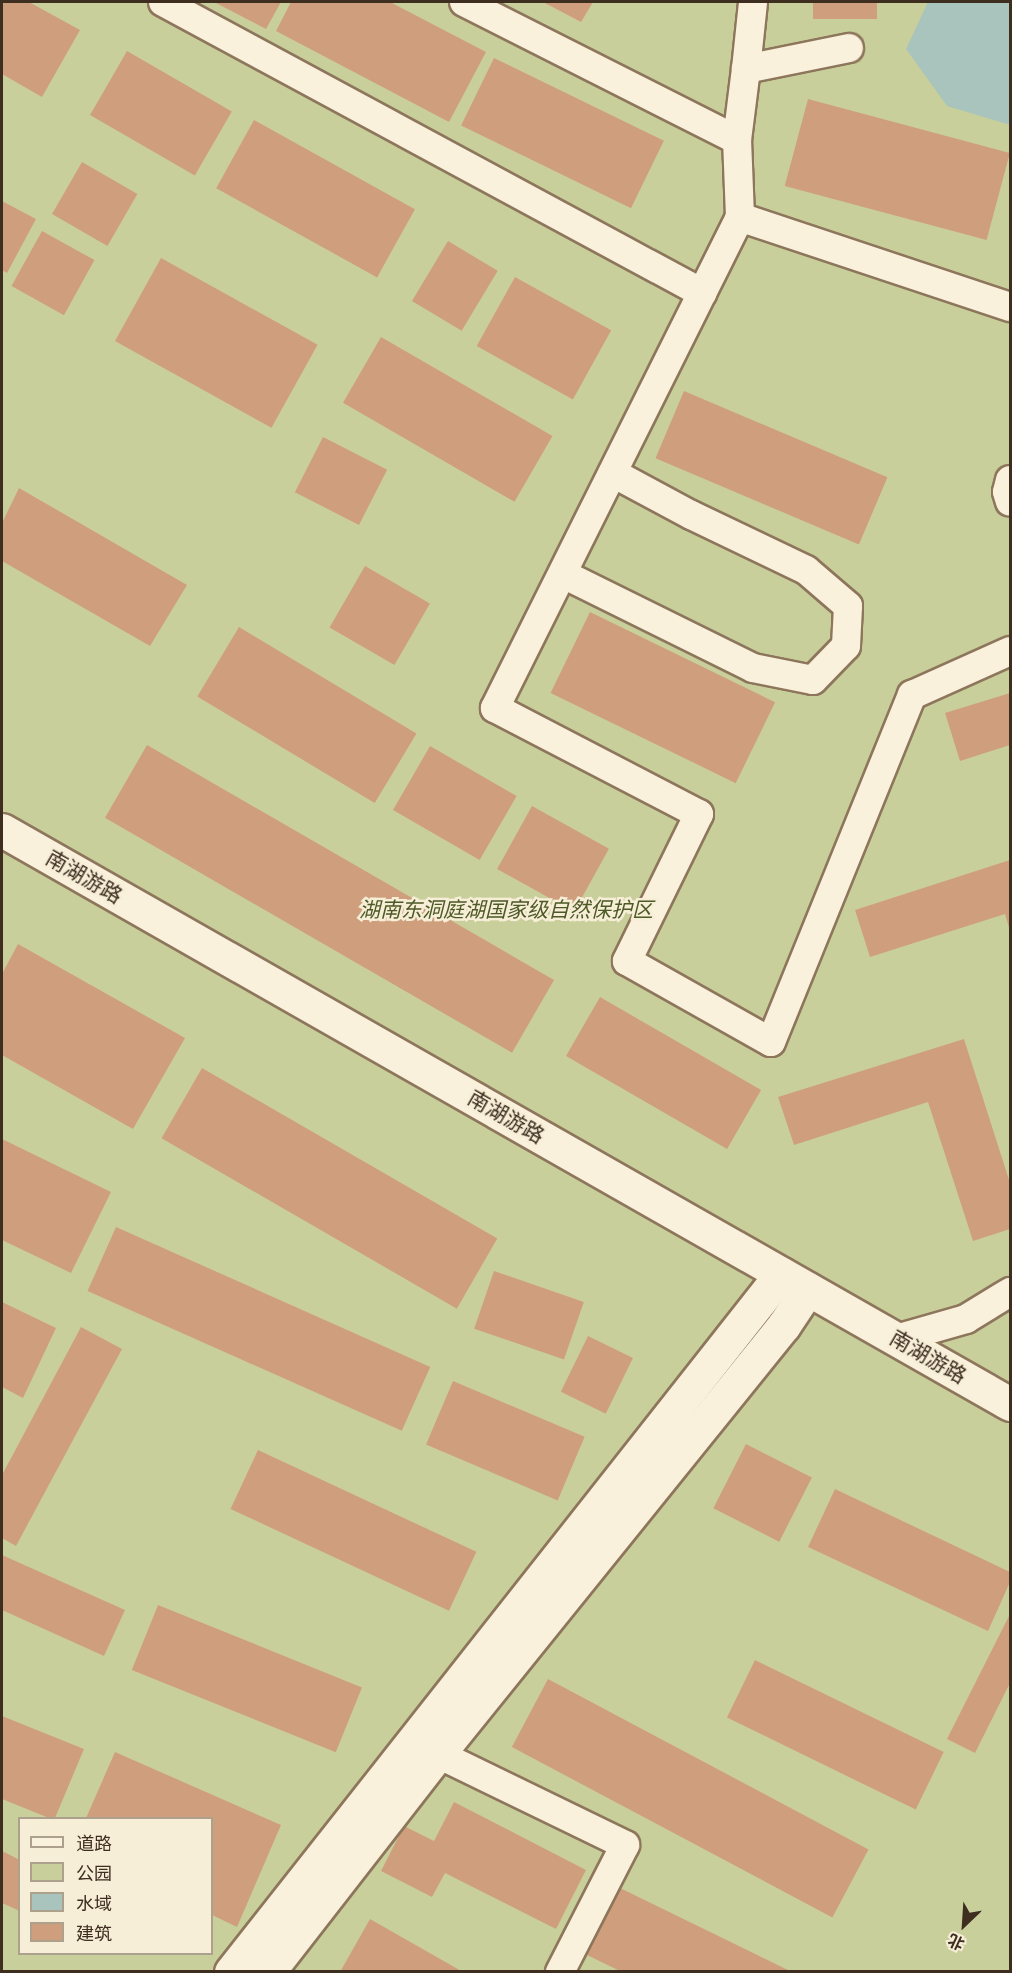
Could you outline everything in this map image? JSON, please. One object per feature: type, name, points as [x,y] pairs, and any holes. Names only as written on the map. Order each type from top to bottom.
[{"type":"main road","name":"南湖游路","points":[[2,830],[1011,1404]]},
{"type":"main road","points":[[268,1971],[438,1754],[784,1325],[795,1282]]},
{"type":"main road","points":[[231,1971],[795,1282]]},
{"type":"street","points":[[163,2],[702,292]]},
{"type":"street","points":[[464,2],[737,140]]},
{"type":"street","points":[[753,2],[737,140],[740,217],[495,708],[699,814],[627,961],[771,1042],[912,695],[1011,651]]},
{"type":"street","points":[[746,69],[849,48]]},
{"type":"street","points":[[740,217],[1011,307]]},
{"type":"street","points":[[563,574],[753,668],[813,680],[846,646],[848,606],[806,570],[691,515],[613,473]]},
{"type":"street","points":[[1011,480],[1007,492],[1011,502]]},
{"type":"street","points":[[896,1339],[966,1319],[1011,1292]]},
{"type":"street","points":[[438,1754],[625,1845],[560,1971]]},
{"type":"green space","name":"湖南东洞庭湖国家级自然保护区","points":[[2,2],[1010,2],[1010,1971],[2,1971]]},
{"type":"water","points":[[928,2],[1010,2],[1010,125],[947,106],[906,49]]},
{"type":"building","points":[[2,2],[29,2],[80,30],[42,97],[2,74]]},
{"type":"building","points":[[214,2],[281,2],[266,29]]},
{"type":"building","points":[[291,2],[390,2],[486,52],[449,122],[276,31]]},
{"type":"building","points":[[543,2],[593,2],[581,22]]},
{"type":"building","points":[[813,2],[877,2],[877,19],[813,19]]},
{"type":"building","points":[[127,51],[232,112],[195,176],[90,115]]},
{"type":"building","points":[[494,58],[664,141],[631,208],[461,125]]},
{"type":"building","points":[[808,99],[1010,153],[987,240],[785,186]]},
{"type":"building","points":[[254,120],[415,209],[377,277],[216,188]]},
{"type":"building","points":[[82,162],[137,194],[107,246],[52,214]]},
{"type":"building","points":[[2,201],[36,219],[7,273],[2,270]]},
{"type":"building","points":[[42,231],[94,260],[64,315],[11,286]]},
{"type":"building","points":[[448,241],[498,271],[462,331],[412,301]]},
{"type":"building","points":[[161,258],[318,345],[272,428],[115,341]]},
{"type":"building","points":[[515,277],[611,330],[573,399],[477,346]]},
{"type":"building","points":[[381,337],[552,436],[514,502],[343,403]]},
{"type":"building","points":[[684,391],[887,477],[859,545],[655,458]]},
{"type":"building","points":[[323,437],[387,470],[359,525],[295,492]]},
{"type":"building","points":[[19,488],[187,585],[150,646],[2,561],[2,523]]},
{"type":"building","points":[[365,566],[430,604],[394,665],[330,627]]},
{"type":"building","points":[[590,612],[775,702],[736,783],[551,693]]},
{"type":"building","points":[[239,627],[416,734],[375,803],[197,696]]},
{"type":"building","points":[[1010,693],[1010,745],[960,761],[945,713]]},
{"type":"building","points":[[147,745],[554,980],[512,1053],[105,818]]},
{"type":"building","points":[[430,746],[517,796],[480,860],[393,810]]},
{"type":"building","points":[[532,806],[609,849],[574,912],[497,869]]},
{"type":"building","points":[[1010,860],[1010,931],[1005,914],[870,957],[855,910]]},
{"type":"building","points":[[18,944],[185,1038],[133,1129],[2,1055],[2,974]]},
{"type":"building","points":[[600,997],[761,1090],[727,1149],[566,1056]]},
{"type":"building","points":[[964,1039],[1010,1183],[1010,1229],[973,1241],[928,1102],[794,1145],[778,1097]]},
{"type":"building","points":[[202,1068],[497,1238],[457,1309],[162,1138]]},
{"type":"building","points":[[2,1139],[111,1192],[71,1273],[2,1240]]},
{"type":"building","points":[[116,1227],[430,1367],[402,1431],[88,1291]]},
{"type":"building","points":[[494,1271],[584,1302],[564,1360],[474,1329]]},
{"type":"building","points":[[2,1302],[56,1328],[23,1398],[2,1387]]},
{"type":"building","points":[[81,1327],[122,1349],[16,1546],[2,1538],[2,1475]]},
{"type":"building","points":[[588,1336],[633,1358],[606,1414],[561,1392]]},
{"type":"building","points":[[453,1381],[585,1437],[558,1500],[426,1445]]},
{"type":"building","points":[[746,1444],[812,1478],[779,1542],[713,1508]]},
{"type":"building","points":[[258,1450],[476,1552],[449,1611],[231,1509]]},
{"type":"building","points":[[835,1489],[1010,1572],[1010,1582],[988,1631],[808,1547]]},
{"type":"building","points":[[2,1555],[125,1610],[104,1656],[2,1610]]},
{"type":"building","points":[[158,1605],[362,1687],[336,1752],[132,1670]]},
{"type":"building","points":[[1010,1614],[1010,1683],[975,1753],[947,1739]]},
{"type":"building","points":[[755,1660],[944,1752],[916,1810],[727,1718]]},
{"type":"building","points":[[548,1679],[869,1849],[832,1917],[512,1747]]},
{"type":"building","points":[[2,1716],[84,1749],[55,1817],[47,1817],[2,1799]]},
{"type":"building","points":[[115,1752],[281,1825],[237,1927],[213,1915],[213,1817],[86,1817]]},
{"type":"building","points":[[454,1802],[586,1870],[556,1929],[445,1873],[432,1897],[381,1871],[404,1826],[434,1841]]},
{"type":"building","points":[[2,1851],[18,1859],[18,1910],[2,1903]]},
{"type":"building","points":[[620,1888],[792,1972],[622,1972],[587,1955]]},
{"type":"building","points":[[370,1919],[463,1972],[340,1972]]}]
